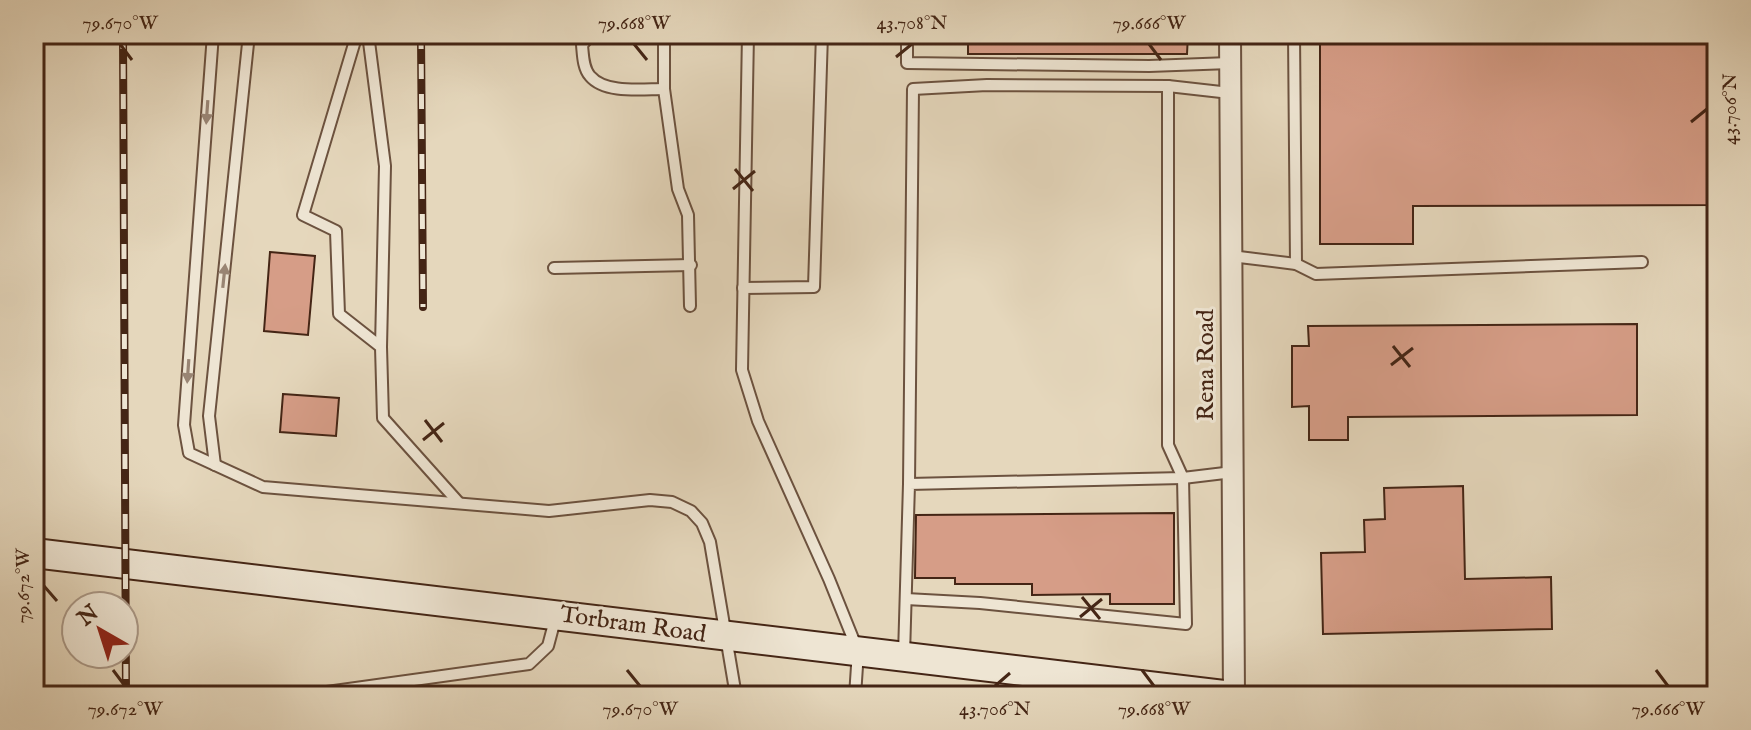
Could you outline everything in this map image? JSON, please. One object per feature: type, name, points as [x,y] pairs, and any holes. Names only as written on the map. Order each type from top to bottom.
[{"type":"main road","name":"Torbram Road","points":[[34,553],[1233,696]]},
{"type":"street","name":"Rena Road","points":[[1230,34],[1233,696]]},
{"type":"lane","points":[[213,34],[184,425],[189,453],[263,487],[549,511],[650,500],[672,502],[691,511],[702,523],[710,542],[736,696]]},
{"type":"lane","points":[[215,465],[209,416],[249,34]]},
{"type":"lane","points":[[357,34],[303,215],[336,231],[339,314],[381,347]]},
{"type":"lane","points":[[368,34],[385,166],[381,347],[383,418],[459,503]]},
{"type":"lane","points":[[591,34],[582,45],[584,63],[590,77],[608,86],[664,89]]},
{"type":"lane","points":[[664,34],[664,89],[678,189],[688,215],[690,306]]},
{"type":"lane","points":[[748,34],[742,370],[750,399],[858,651],[855,696]]},
{"type":"lane","points":[[743,288],[814,287],[822,34]]},
{"type":"lane","points":[[907,34],[907,63],[1149,66],[1230,63]]},
{"type":"lane","points":[[1294,34],[1296,264]]},
{"type":"lane","points":[[904,657],[913,89],[987,85],[1168,86],[1230,93]]},
{"type":"lane","points":[[906,599],[980,603],[1186,624],[1183,478],[1168,445],[1168,86]]},
{"type":"lane","points":[[1231,256],[1296,264],[1316,274],[1642,262]]},
{"type":"lane","points":[[554,268],[691,265]]},
{"type":"lane","points":[[909,484],[1183,478],[1233,472]]},
{"type":"lane","points":[[298,696],[529,664],[548,646],[556,615]]},
{"type":"building","points":[[968,34],[1188,34],[1187,54],[968,54]]},
{"type":"building","points":[[1320,34],[1717,34],[1717,205],[1413,206],[1413,244],[1320,244]]},
{"type":"building","points":[[270,252],[315,256],[308,335],[264,331]]},
{"type":"building","points":[[1637,324],[1637,415],[1348,417],[1348,440],[1309,440],[1309,406],[1292,407],[1292,346],[1309,346],[1308,326]]},
{"type":"building","points":[[283,394],[339,398],[336,436],[280,432]]},
{"type":"building","points":[[1463,486],[1465,579],[1551,577],[1552,629],[1323,634],[1321,553],[1365,552],[1364,520],[1385,519],[1384,488]]},
{"type":"building","points":[[1174,513],[1174,604],[1110,604],[1110,594],[1032,595],[1032,584],[955,584],[955,578],[915,578],[916,515]]},
{"type":"railway","points":[[123,34],[126,696]]},
{"type":"railway","points":[[421,34],[423,307]]}]
